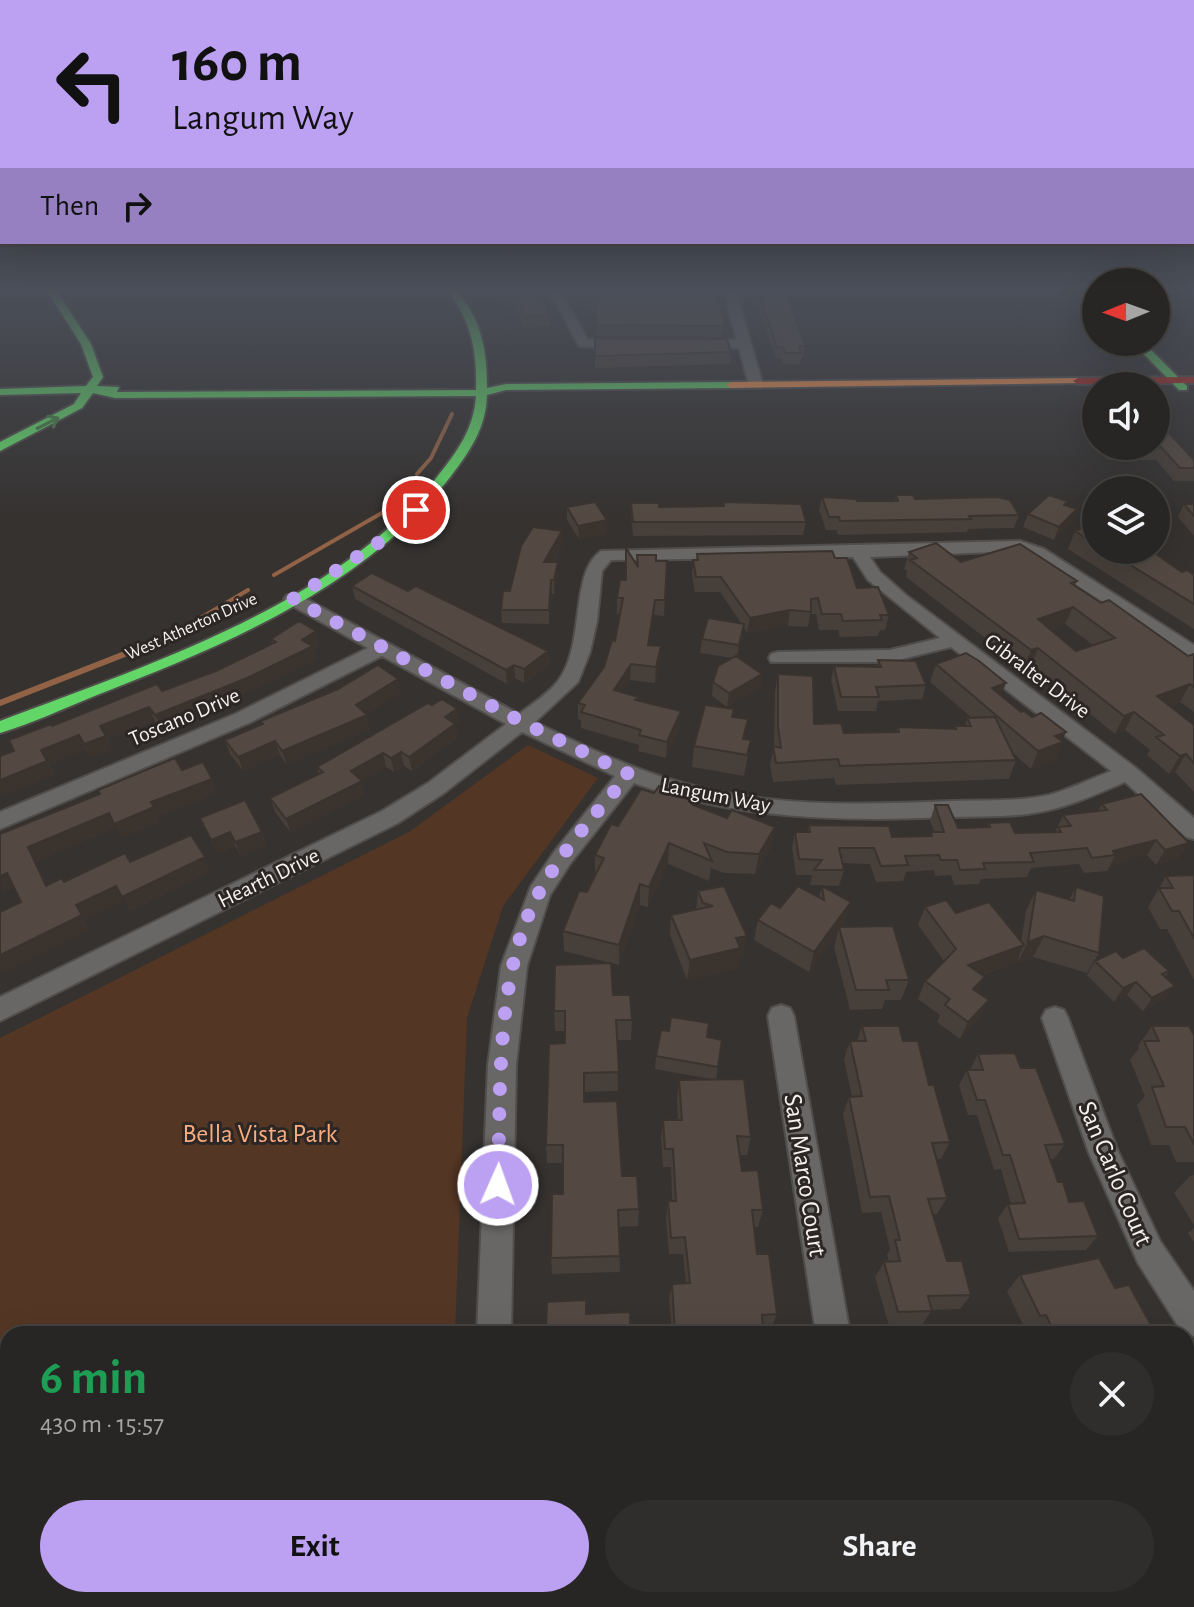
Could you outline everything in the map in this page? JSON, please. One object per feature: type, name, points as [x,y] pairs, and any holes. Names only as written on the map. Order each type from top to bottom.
[{"type":"main road","points":[[96,367],[98,392]]},
{"type":"main road","name":"West Atherton Drive","points":[[0,727],[184,652],[293,599],[378,543],[443,481],[476,428],[482,407],[481,367]]},
{"type":"main road","points":[[1169,367],[1185,380],[1194,400]]},
{"type":"main road","points":[[0,392],[98,392],[115,395],[482,387],[1185,380]]},
{"type":"main road","points":[[0,447],[69,412],[98,392]]},
{"type":"street","points":[[751,367],[756,385]]},
{"type":"street","name":"Hearth Drive","points":[[0,1010],[397,813],[436,788],[568,682],[581,652],[588,621],[593,571],[597,562],[607,555],[858,552],[1020,546],[1038,553],[1194,653]]},
{"type":"street","name":"Gibralter Drive","points":[[858,552],[874,576],[952,640],[1128,773],[1194,831]]},
{"type":"street","name":"Langum Way","points":[[293,599],[522,722],[629,774],[668,787],[793,808],[893,812],[1037,805],[1128,773]]},
{"type":"street","points":[[778,658],[911,654],[935,649],[952,640]]},
{"type":"street","name":"Toscano Drive","points":[[0,821],[327,680],[383,648]]},
{"type":"street","points":[[494,1326],[502,1065],[514,966],[539,893],[562,858],[629,774]]},
{"type":"street","name":"San Marco Court","points":[[781,1016],[832,1326]]},
{"type":"street","name":"San Carlo Court","points":[[1055,1018],[1104,1153],[1149,1252],[1194,1320]]},
{"type":"green space","name":"Bella Vista Park","points":[[528,745],[598,778],[503,906],[467,1018],[455,1326],[0,1326],[0,1038],[409,832]]},
{"type":"building","points":[[1170,434],[1194,460],[1194,468],[1180,468],[1170,457]]},
{"type":"building","points":[[896,495],[913,495],[915,499],[998,497],[1010,500],[1019,515],[840,521],[839,517],[829,517],[822,497],[898,501]]},
{"type":"building","points":[[1049,495],[1067,501],[1064,505],[1077,509],[1059,527],[1028,514]]},
{"type":"building","points":[[595,502],[607,520],[578,526],[567,507]]},
{"type":"building","points":[[723,502],[801,504],[806,522],[633,522],[631,503],[659,503],[659,507],[724,506]]},
{"type":"building","points":[[1184,504],[1194,504],[1194,516]]},
{"type":"building","points":[[533,527],[562,531],[544,562],[558,562],[554,580],[551,580],[549,610],[501,610],[503,591],[510,591],[521,546]]},
{"type":"building","points":[[936,543],[961,562],[1020,544],[1077,581],[1071,583],[1101,603],[1109,600],[1188,656],[1194,654],[1194,687],[1190,684],[1157,696],[1194,725],[1194,763],[1186,754],[1180,756],[1156,737],[1164,735],[1134,712],[1124,716],[1038,648],[1031,650],[910,560],[917,558],[909,552]],"holes":[[[1073,607],[1115,638],[1076,651],[1038,619]]]},
{"type":"building","points":[[626,548],[638,567],[637,555],[656,555],[656,561],[667,561],[665,600],[655,600],[648,645],[661,646],[656,667],[631,664],[614,690],[638,697],[635,700],[681,711],[667,742],[639,735],[641,730],[581,712],[585,705],[578,703],[604,667],[612,640],[615,641],[623,598],[617,598],[620,580],[626,580]]},
{"type":"building","points":[[832,551],[835,558],[847,558],[857,588],[878,587],[889,615],[880,615],[882,620],[843,621],[841,614],[822,614],[818,598],[811,599],[811,612],[790,610],[750,618],[721,577],[696,577],[693,560],[698,560],[697,554]]},
{"type":"building","points":[[1129,564],[1170,564],[1182,572],[1187,570],[1194,575],[1194,604]]},
{"type":"building","points":[[372,573],[408,591],[416,586],[548,651],[524,669],[514,665],[506,670],[352,586]]},
{"type":"building","points":[[708,618],[744,624],[739,645],[702,639]]},
{"type":"building","points":[[299,621],[316,631],[302,640],[313,646],[247,678],[155,715],[149,707],[100,726],[106,736],[84,744],[79,735],[41,750],[47,761],[0,780],[0,756],[14,751],[9,740],[157,684],[162,691],[216,671],[276,642],[271,639]]},
{"type":"building","points":[[966,653],[1006,683],[992,688],[1021,712],[1032,717],[1041,713],[1066,732],[1055,736],[1063,742],[1038,751],[936,664]]},
{"type":"building","points":[[736,656],[762,674],[729,693],[713,682],[718,666]]},
{"type":"building","points":[[878,660],[916,661],[926,685],[876,687],[879,697],[841,697],[834,666],[881,667]]},
{"type":"building","points":[[378,665],[398,679],[356,705],[367,715],[282,751],[275,741],[238,757],[225,740],[263,724],[261,721],[338,689]]},
{"type":"building","points":[[778,674],[813,676],[814,724],[841,723],[844,733],[899,732],[898,727],[956,729],[955,726],[971,726],[967,718],[995,717],[1016,760],[840,766],[838,759],[776,763],[773,746],[781,748]]},
{"type":"building","points":[[442,699],[457,709],[445,717],[455,724],[409,757],[401,752],[391,758],[383,753],[351,771],[362,781],[286,819],[270,798],[323,772],[317,767],[428,703],[432,705]]},
{"type":"building","points":[[705,705],[734,709],[732,717],[748,719],[743,739],[751,740],[747,755],[694,746]]},
{"type":"building","points":[[175,758],[182,770],[203,762],[212,779],[151,802],[154,807],[114,824],[109,813],[28,847],[46,886],[62,878],[64,882],[125,853],[130,862],[191,835],[205,857],[122,897],[116,886],[76,905],[82,915],[0,955],[0,912],[21,902],[7,873],[0,876],[0,834],[100,794],[98,790]]},
{"type":"building","points":[[659,786],[697,798],[693,805],[727,818],[732,810],[775,827],[759,854],[727,852],[704,843],[712,861],[669,843],[649,887],[640,884],[619,945],[563,931],[579,891],[587,892],[604,858],[595,855],[611,824],[618,826],[641,789],[654,793]]},
{"type":"building","points":[[1141,794],[1189,843],[1165,850],[1156,840],[1113,851],[1115,855],[1092,858],[1087,848],[1030,853],[1034,862],[983,863],[985,869],[960,870],[957,860],[941,860],[939,855],[905,856],[908,865],[881,866],[874,848],[839,848],[844,870],[814,870],[822,860],[799,859],[795,832],[810,832],[809,825],[889,826],[892,837],[932,836],[931,832],[944,832],[935,805],[948,805],[958,828],[990,827],[989,823],[1010,822],[1015,833],[1061,832],[1058,827],[1071,826],[1063,815],[1107,810],[1102,804]]},
{"type":"building","points":[[245,800],[262,832],[235,842],[230,832],[211,840],[200,818]]},
{"type":"building","points":[[1194,875],[1194,938],[1179,911],[1172,911],[1159,888],[1173,888],[1166,876]]},
{"type":"building","points":[[724,886],[747,936],[736,938],[740,948],[690,960],[671,915],[713,906],[703,903],[698,891]]},
{"type":"building","points":[[798,886],[824,900],[822,886],[851,902],[814,952],[758,920],[771,903],[780,908]]},
{"type":"building","points":[[1076,887],[1104,896],[1099,953],[1044,936],[1028,942],[1036,890],[1074,901]]},
{"type":"building","points":[[946,900],[956,913],[989,902],[1024,945],[968,965],[985,977],[973,989],[989,1000],[968,1022],[945,1005],[950,999],[925,981],[956,949],[925,907]]},
{"type":"building","points":[[893,926],[909,980],[886,980],[889,990],[856,990],[839,927]]},
{"type":"building","points":[[1144,948],[1169,971],[1162,974],[1175,986],[1152,998],[1136,982],[1123,988],[1095,961],[1116,951],[1123,958]]},
{"type":"building","points":[[611,963],[613,995],[630,995],[632,1020],[616,1020],[619,1072],[584,1073],[584,1102],[617,1101],[622,1176],[637,1176],[639,1209],[618,1210],[620,1256],[551,1258],[552,1194],[563,1194],[563,1145],[546,1145],[549,1044],[565,1043],[565,1011],[554,1011],[555,965]]},
{"type":"building","points":[[671,1017],[709,1023],[707,1037],[722,1040],[718,1067],[656,1056],[661,1030],[669,1031]]},
{"type":"building","points":[[862,1026],[899,1026],[903,1041],[918,1041],[929,1085],[934,1085],[950,1142],[932,1143],[947,1198],[928,1199],[947,1261],[962,1261],[971,1295],[928,1296],[932,1311],[898,1312],[884,1262],[900,1261],[895,1240],[900,1240],[889,1196],[870,1197],[849,1097],[862,1096],[850,1041],[866,1041]]},
{"type":"building","points":[[1152,1026],[1189,1026],[1194,1035],[1194,1144],[1185,1127],[1166,1127],[1152,1087],[1164,1086],[1144,1041],[1159,1041]]},
{"type":"building","points":[[1015,1053],[1021,1068],[1036,1068],[1065,1144],[1045,1145],[1058,1182],[1063,1182],[1069,1202],[1084,1201],[1098,1236],[1019,1239],[1008,1204],[1025,1203],[1010,1155],[1003,1155],[985,1100],[977,1100],[967,1070],[983,1070],[978,1054]]},
{"type":"building","points":[[744,1079],[751,1137],[737,1136],[742,1171],[758,1170],[763,1210],[752,1210],[757,1254],[769,1254],[777,1314],[762,1315],[763,1326],[675,1326],[672,1284],[690,1283],[685,1237],[671,1238],[668,1201],[676,1201],[673,1149],[665,1149],[663,1120],[682,1120],[679,1080]]},
{"type":"building","points":[[1099,1258],[1115,1288],[1129,1285],[1151,1325],[1051,1326],[1046,1315],[1040,1316],[1020,1275]]},
{"type":"building","points":[[586,1300],[586,1314],[630,1312],[630,1326],[546,1326],[547,1302]]},
{"type":"waterway","points":[[417,474],[431,458],[452,414]]},
{"type":"waterway","points":[[274,575],[387,510],[398,496]]},
{"type":"waterway","points":[[165,639],[248,590]]},
{"type":"waterway","points":[[0,703],[168,637]]},
{"type":"traffic: fast","points":[[0,447],[78,406],[98,377],[94,367]]},
{"type":"traffic: fast","points":[[0,727],[187,653],[252,622],[316,587],[373,548],[422,505],[460,456],[476,428],[480,414],[482,367]]},
{"type":"traffic: fast","points":[[1162,367],[1183,388]]},
{"type":"traffic: fast","points":[[105,392],[115,395],[481,393],[506,387],[731,385]]},
{"type":"traffic: fast","points":[[0,392],[115,389]]},
{"type":"traffic: slow","points":[[731,385],[1078,381]]},
{"type":"traffic: jam","points":[[1078,381],[1194,380]]},
{"type":"route","points":[[416,510],[378,543],[293,599],[522,722],[629,774],[562,858],[539,893],[525,930],[514,966],[507,1009],[498,1185]]}]
